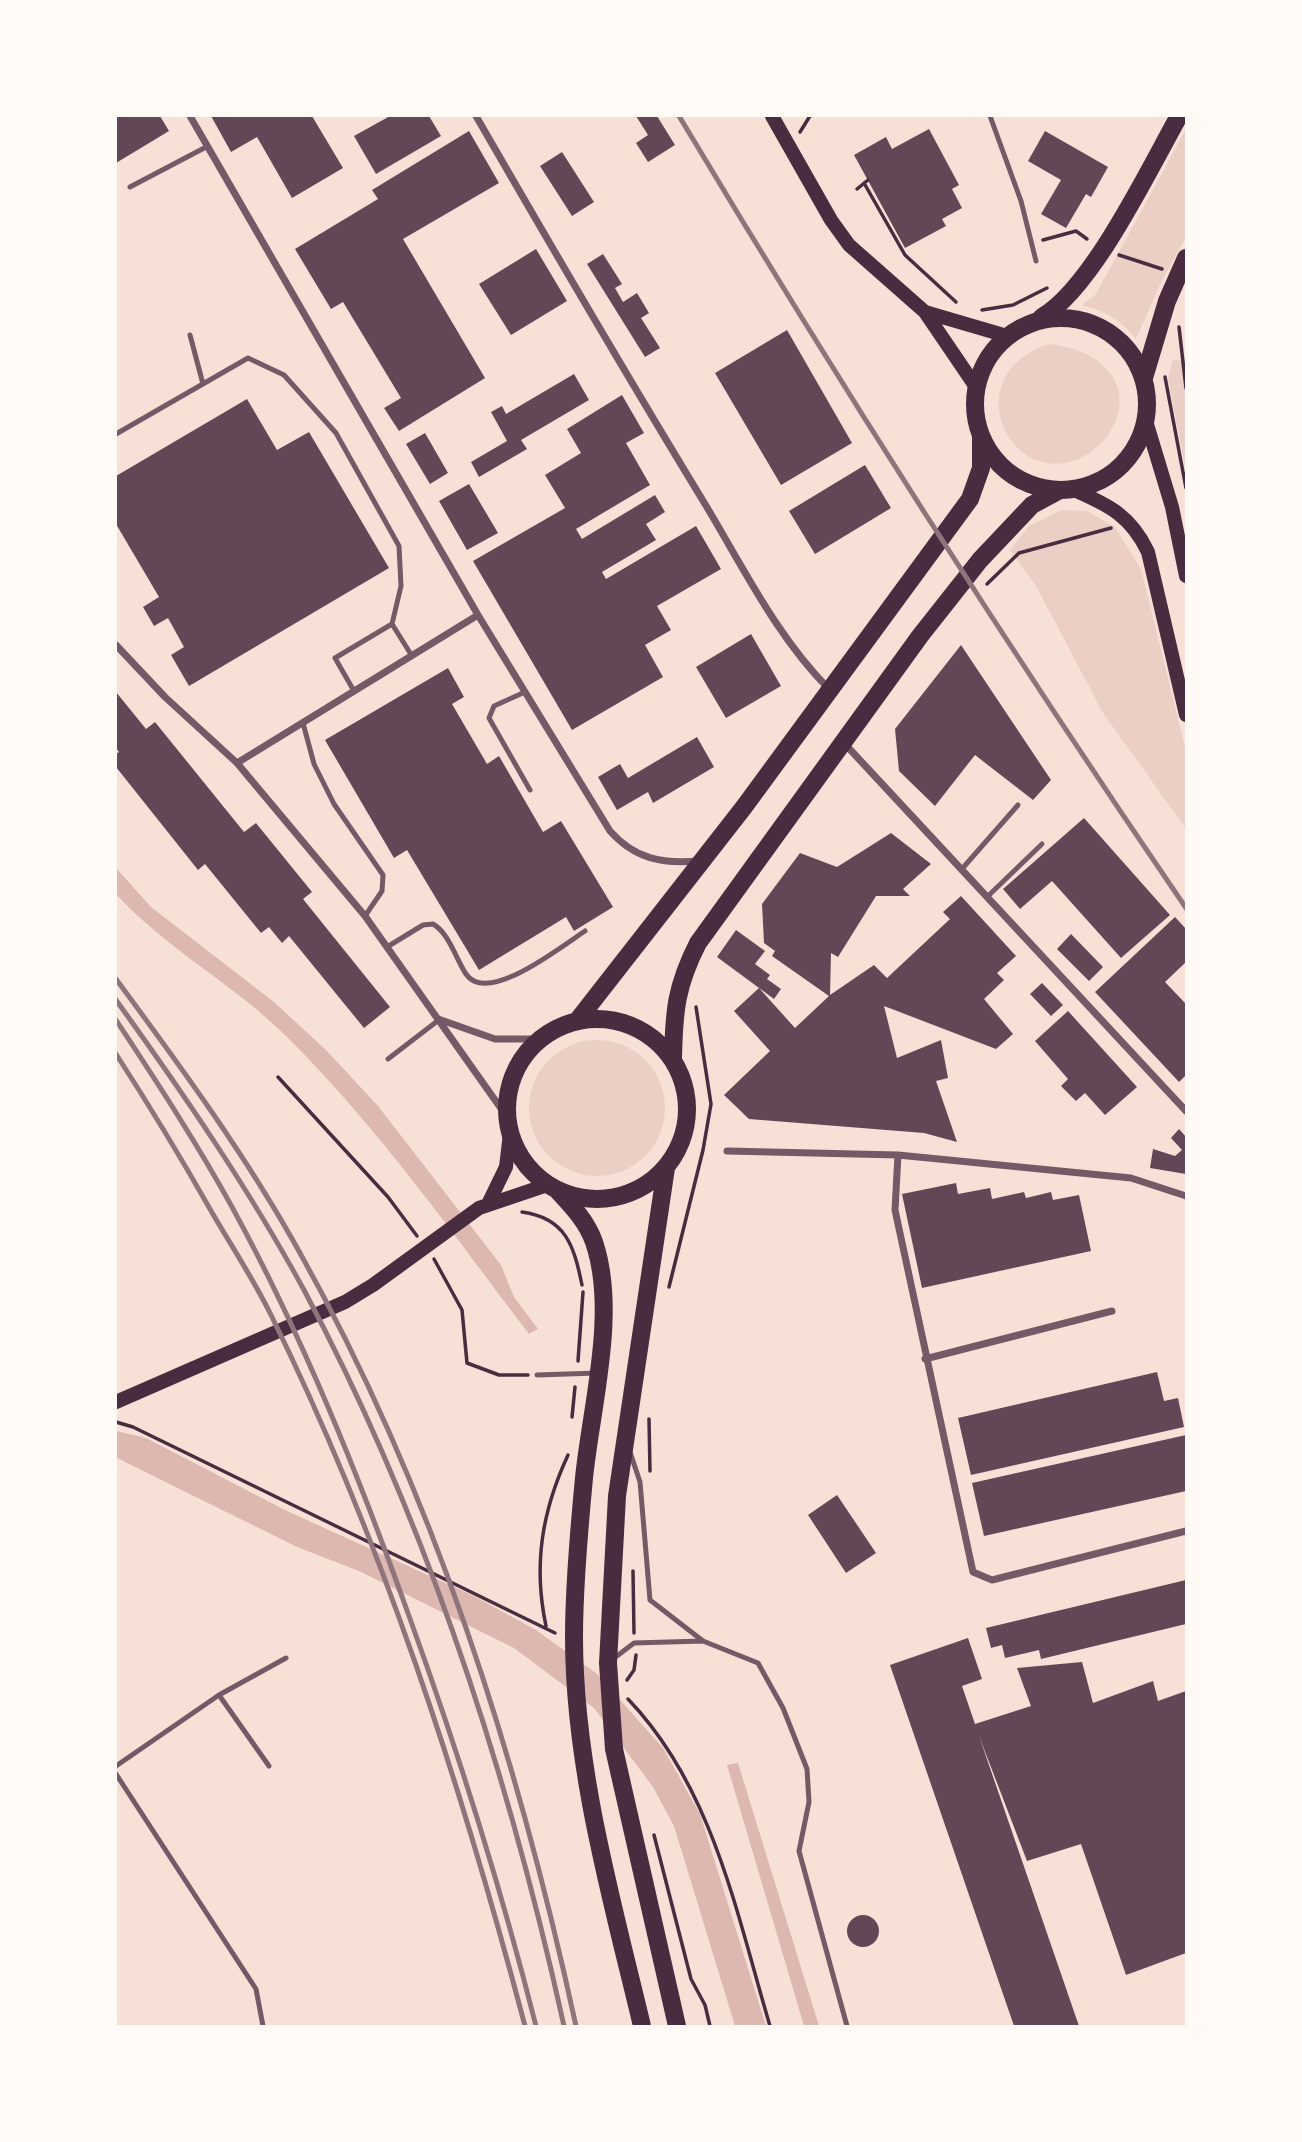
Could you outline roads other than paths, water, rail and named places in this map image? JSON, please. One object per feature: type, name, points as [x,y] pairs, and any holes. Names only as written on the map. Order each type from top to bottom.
[{"type":"main road","points":[[577,1021],[702,861],[970,499],[981,468],[981,437],[975,413],[976,387],[993,351],[1007,336],[1056,309],[1104,249],[1179,116]]},
{"type":"main road","points":[[776,117],[831,220],[849,245],[925,312],[976,387]]},
{"type":"main road","points":[[1144,378],[1182,266]]},
{"type":"main road","points":[[925,312],[967,319],[1007,336]]},
{"type":"main road","points":[[673,1058],[675,1007],[682,974],[698,943],[842,742],[980,560],[1031,505],[1066,490],[1100,482],[1121,466],[1137,446],[1146,421],[1148,399],[1144,378],[1132,353],[1112,334],[1087,321],[1060,317],[1033,322]]},
{"type":"main road","points":[[1146,421],[1172,506],[1186,576]]},
{"type":"main road","points":[[981,437],[994,458],[1012,475],[1034,486],[1066,490],[1128,519],[1148,552],[1186,715]]},
{"type":"main road","points":[[116,1402],[345,1302],[373,1286],[483,1206],[553,1188],[586,1199],[616,1198],[643,1187],[666,1168],[681,1143],[688,1115],[685,1085],[673,1058],[654,1038],[631,1024],[604,1018],[577,1021],[540,1039],[520,1061],[509,1088],[506,1167],[483,1206]]},
{"type":"main road","points":[[508,1125],[518,1153],[531,1171],[581,1216],[594,1242],[602,1293],[603,1326],[587,1457],[570,1639],[601,1852],[642,2026]]},
{"type":"main road","points":[[666,1168],[617,1496],[608,1662],[614,1749],[677,2026]]},
{"type":"street","points":[[190,116],[478,615],[610,831],[623,846],[642,857],[665,862],[702,861]]},
{"type":"street","points":[[476,116],[626,375],[802,663],[830,690]]},
{"type":"street","points":[[237,763],[478,615]]},
{"type":"street","points":[[117,648],[165,697],[237,763],[365,916],[440,1019],[508,1125]]},
{"type":"street","points":[[842,742],[1186,1111]]},
{"type":"street","points":[[440,1019],[495,1039],[540,1039]]},
{"type":"street","points":[[727,1151],[898,1156],[1131,1178],[1186,1196]]},
{"type":"street","points":[[898,1156],[895,1210],[973,1572],[992,1580],[1186,1531]]},
{"type":"street","points":[[925,1359],[1112,1311]]},
{"type":"lane","points":[[990,116],[1021,201],[1036,261]]},
{"type":"lane","points":[[130,187],[208,146]]},
{"type":"lane","points":[[190,335],[203,384]]},
{"type":"lane","points":[[116,434],[248,358],[284,375],[336,433],[399,545],[401,586],[392,624],[412,656]]},
{"type":"lane","points":[[354,691],[335,658],[392,624]]},
{"type":"lane","points":[[525,692],[494,706],[489,718],[530,790]]},
{"type":"lane","points":[[303,723],[314,764],[334,804],[383,875],[383,891],[365,916]]},
{"type":"lane","points":[[961,870],[1018,805]]},
{"type":"lane","points":[[987,897],[1042,844]]},
{"type":"lane","points":[[387,947],[423,925],[433,924],[441,931],[467,977],[479,985],[490,985],[508,979],[585,932]]},
{"type":"lane","points":[[388,1059],[440,1019]]},
{"type":"lane","points":[[537,1375],[597,1373]]},
{"type":"lane","points":[[625,1437],[640,1482],[650,1600],[703,1641],[758,1663],[783,1708],[807,1769],[809,1802],[799,1851],[847,2026]]},
{"type":"lane","points":[[608,1662],[634,1643],[703,1641]]},
{"type":"lane","points":[[116,1766],[219,1695],[286,1658]]},
{"type":"lane","points":[[219,1695],[269,1766]]},
{"type":"lane","points":[[116,1774],[256,1989],[262,2026]]},
{"type":"railway","points":[[679,116],[926,516],[1186,908]]},
{"type":"railway","points":[[116,979],[212,1113],[280,1217],[348,1344],[391,1437],[467,1629],[499,1727],[553,1926],[576,2026]]},
{"type":"railway","points":[[116,1000],[215,1142],[283,1252],[348,1378],[389,1467],[426,1557],[490,1742],[542,1931],[564,2026]]},
{"type":"railway","points":[[116,1020],[232,1207],[283,1306],[350,1459],[445,1718],[478,1820],[536,2026]]},
{"type":"railway","points":[[116,1054],[176,1150],[264,1301],[349,1487],[416,1664],[446,1754],[525,2026]]}]
